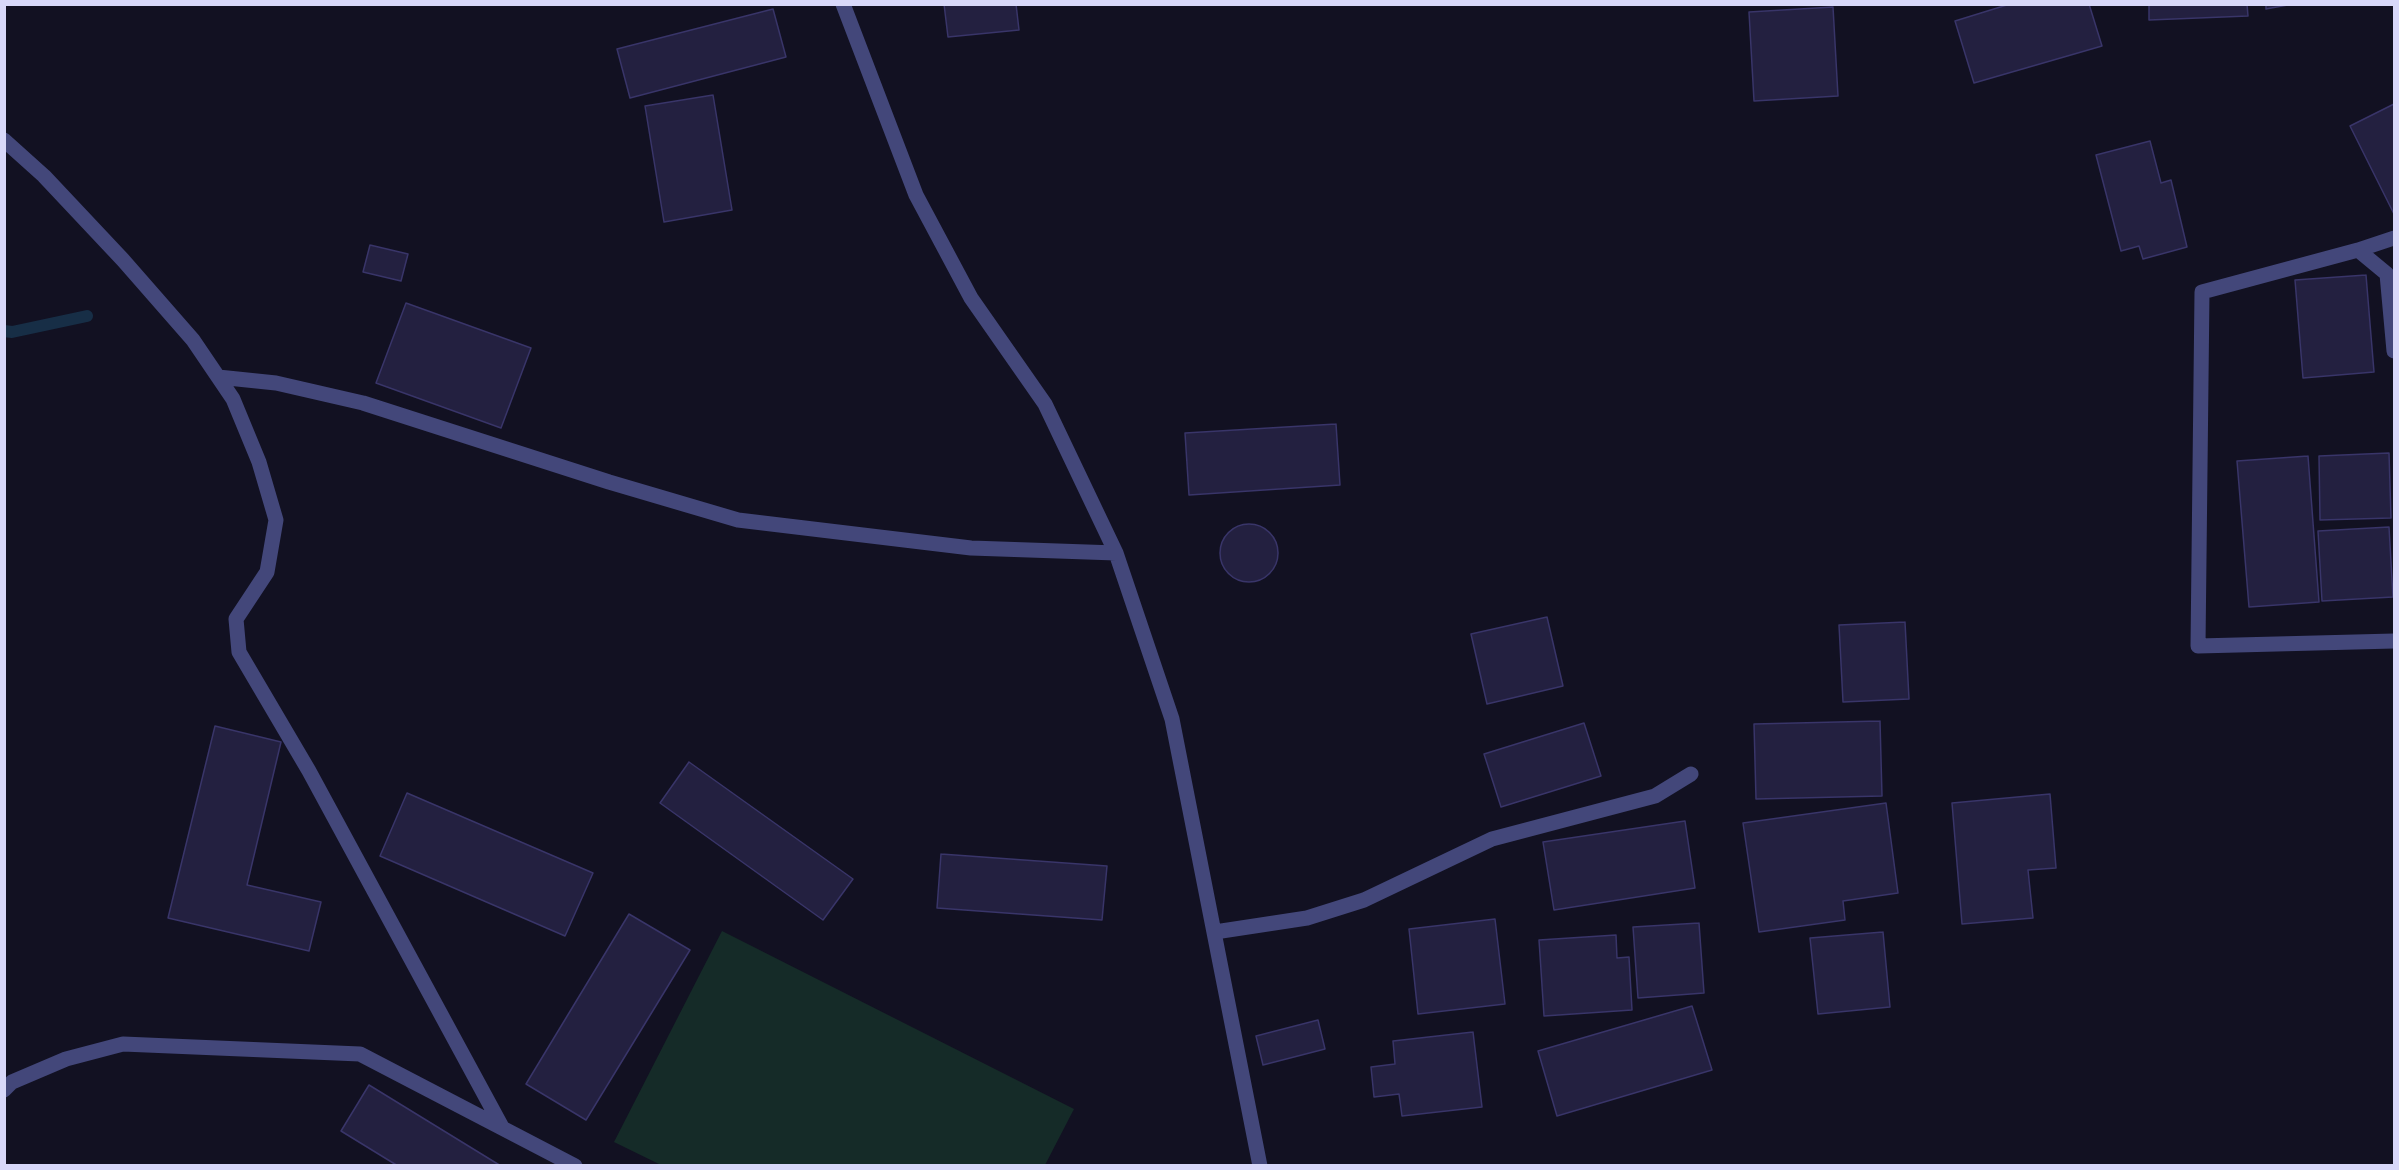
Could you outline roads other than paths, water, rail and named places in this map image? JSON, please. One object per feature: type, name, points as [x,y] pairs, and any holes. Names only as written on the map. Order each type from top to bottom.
[{"type":"street","points":[[843,4],[916,195],[971,298],[1045,404],[1116,553],[1172,719],[1258,1159],[1246,1166]]},
{"type":"street","points":[[4,140],[44,176],[123,260],[193,340],[233,399],[259,462],[276,520],[267,572],[236,618],[238,652],[309,771],[502,1127]]},
{"type":"street","points":[[2394,238],[2358,250],[2202,292],[2198,646],[2394,641]]},
{"type":"street","points":[[2358,250],[2387,274],[2394,351]]},
{"type":"street","points":[[218,378],[276,382],[363,403],[609,482],[738,520],[971,548],[1116,553]]},
{"type":"street","points":[[1215,932],[1307,918],[1364,900],[1492,840],[1655,796],[1691,774]]},
{"type":"street","points":[[4,1090],[12,1082],[66,1059],[123,1044],[360,1054],[575,1166]]},
{"type":"waterway","points":[[4,331],[12,332],[87,316]]}]
